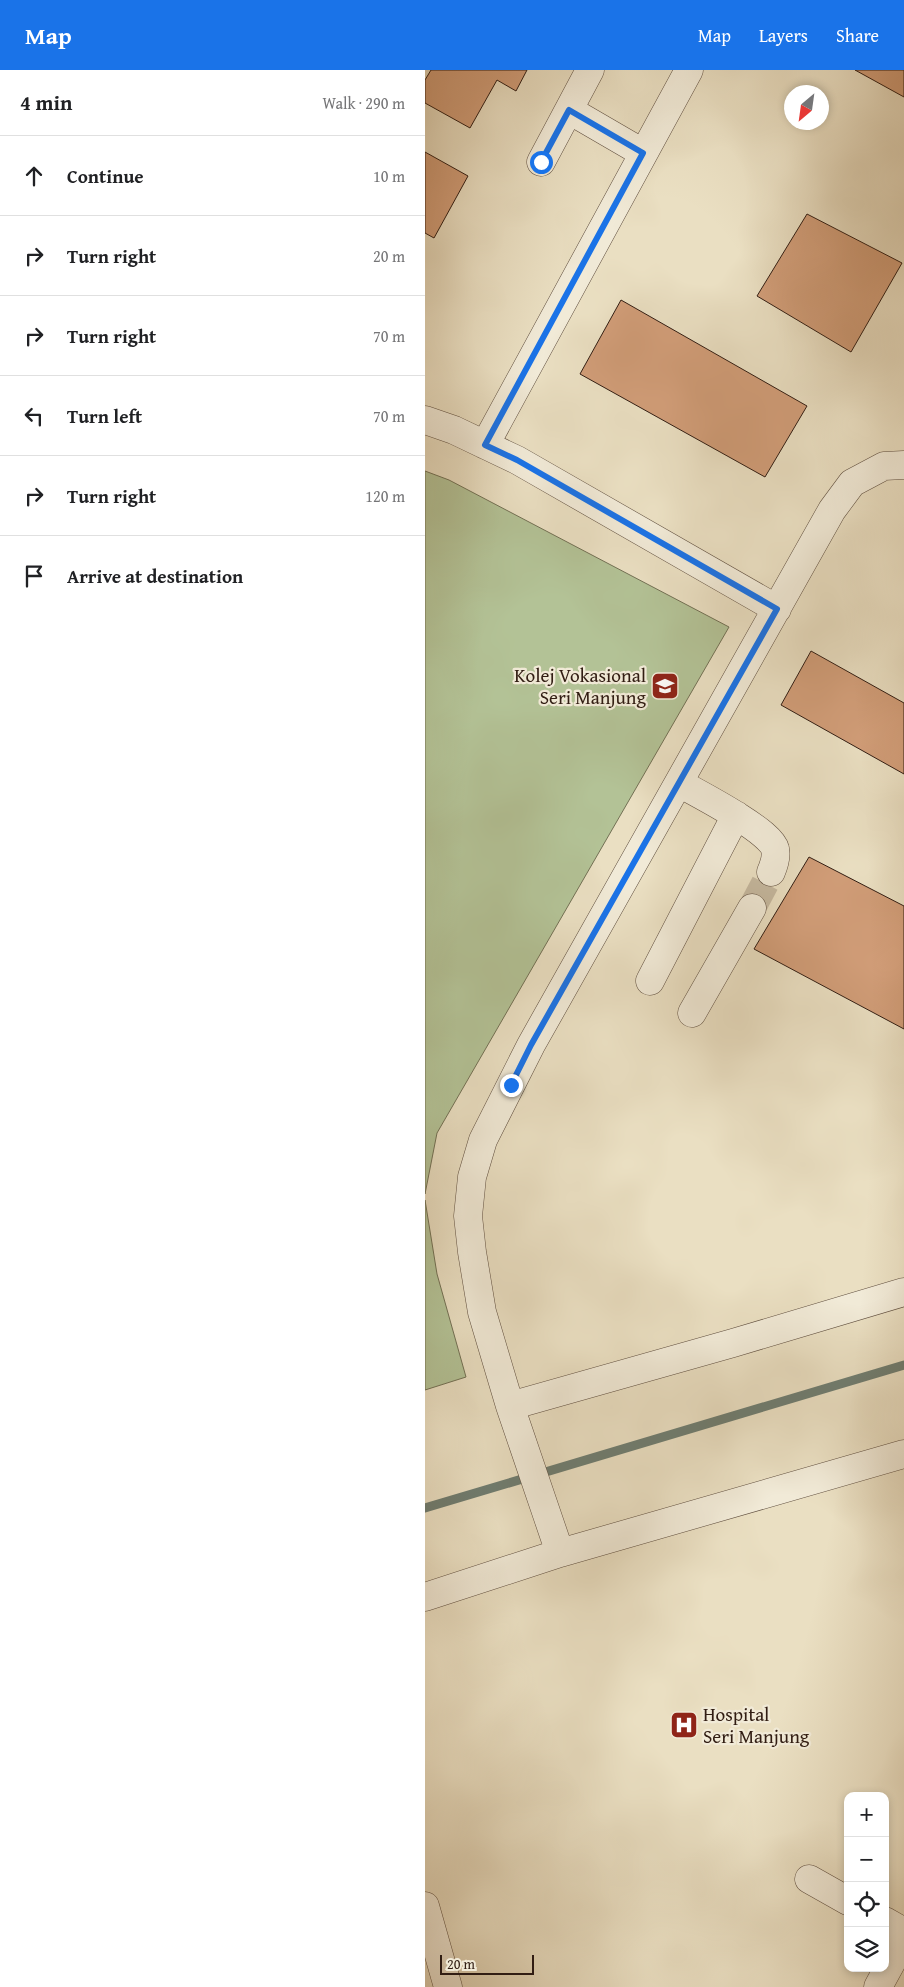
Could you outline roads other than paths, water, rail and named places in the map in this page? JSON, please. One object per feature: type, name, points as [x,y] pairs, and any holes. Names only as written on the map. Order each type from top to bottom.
[{"type":"street","points":[[541,162],[590,70]]},
{"type":"street","points":[[485,445],[689,70]]},
{"type":"street","points":[[569,110],[643,153]]},
{"type":"street","points":[[425,420],[454,430],[517,460],[777,609]]},
{"type":"street","points":[[560,1553],[510,1406],[482,1312],[471,1252],[468,1216],[472,1177],[483,1140],[531,1045],[832,510],[852,483],[884,466],[904,466]]},
{"type":"street","points":[[679,783],[736,815],[768,838],[775,848],[776,859],[771,872]]},
{"type":"street","points":[[650,981],[736,815]]},
{"type":"street","points":[[692,1013],[751,908]]},
{"type":"street","points":[[510,1406],[904,1292]]},
{"type":"street","points":[[425,1596],[560,1553],[904,1454]]},
{"type":"street","points":[[809,1879],[844,1898]]},
{"type":"street","points":[[425,1906],[448,1987]]},
{"type":"street","points":[[889,1923],[904,1932]]},
{"type":"street","points":[[878,1987],[904,1939]]},
{"type":"waterway","points":[[425,1508],[904,1365]]},
{"type":"tunnel","points":[[752,908],[771,872]]},
{"type":"place","name":"Kolej Vokasional Seri Manjung","points":[[665,686]]},
{"type":"place","name":"Hospital Seri Manjung","points":[[684,1725]]}]
